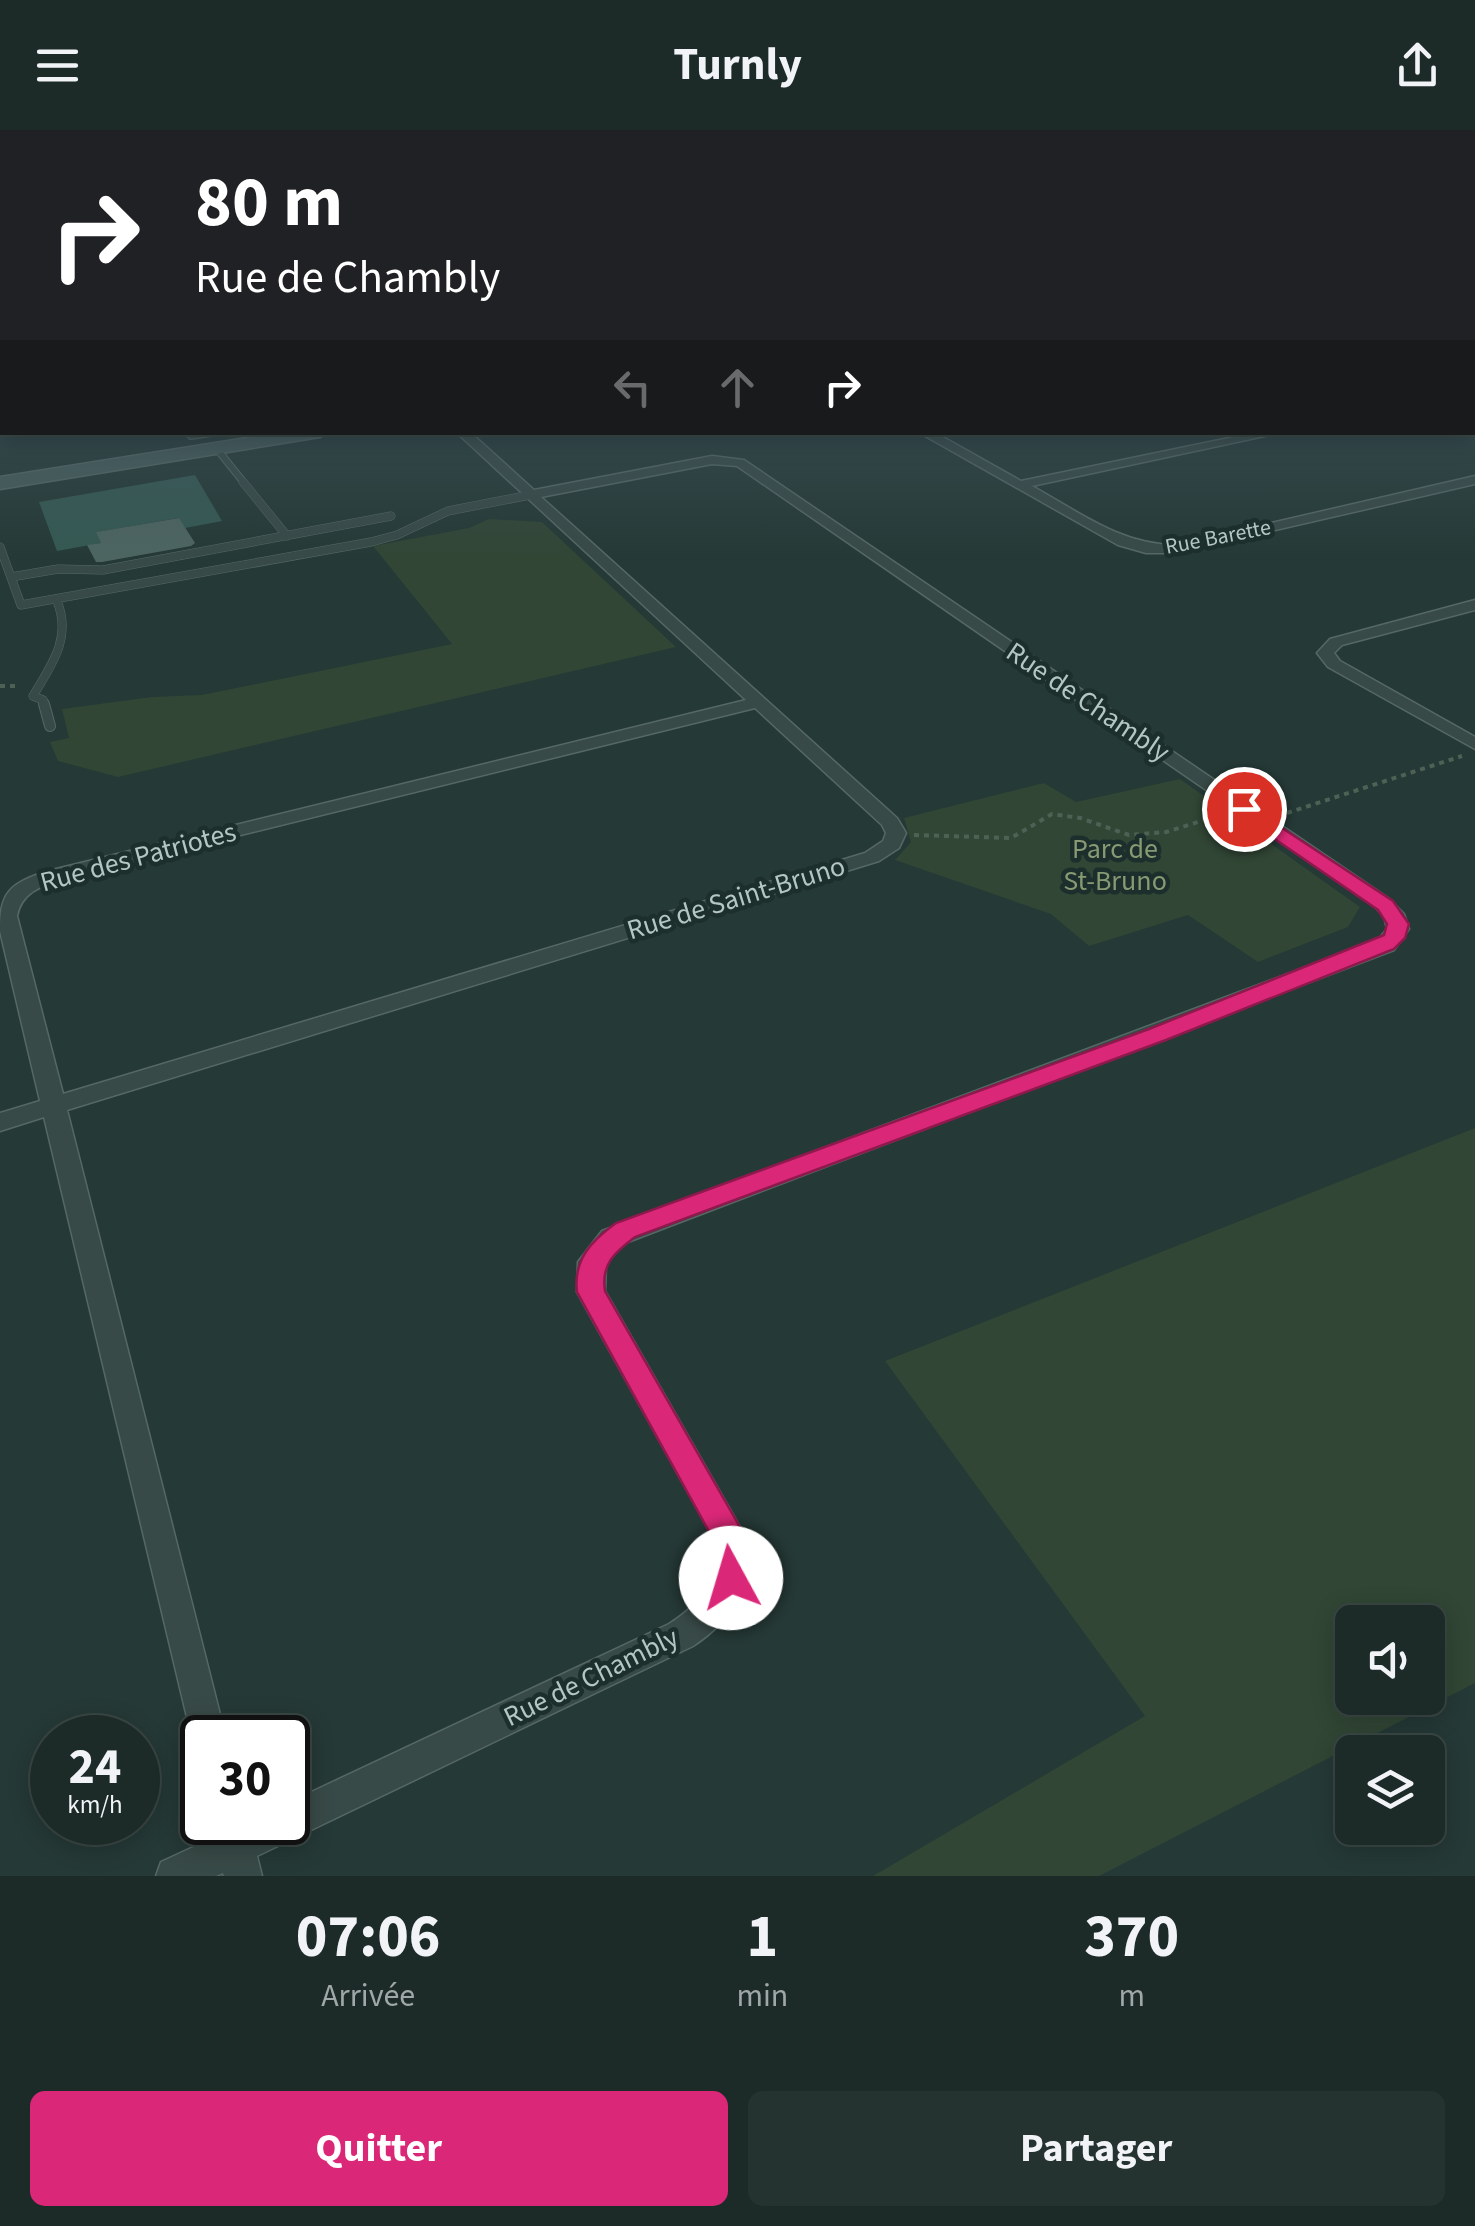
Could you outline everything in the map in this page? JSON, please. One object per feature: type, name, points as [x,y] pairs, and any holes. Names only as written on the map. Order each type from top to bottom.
[{"type":"street","points":[[465,435],[890,822],[895,839]]},
{"type":"street","name":"Rue Barette","points":[[929,435],[1123,542],[1166,550],[1475,480]]},
{"type":"street","points":[[1019,485],[1263,435]]},
{"type":"street","points":[[0,483],[217,441],[263,437]]},
{"type":"street","name":"Rue de Chambly","points":[[310,1811],[681,1634],[704,1620],[721,1601],[733,1566],[728,1534],[591,1292],[592,1262],[611,1238],[666,1214],[1175,1028],[1386,945],[1394,938],[1398,924],[1386,906],[740,463],[714,460],[530,495]]},
{"type":"street","points":[[1475,605],[1336,642],[1325,651],[1337,666],[1475,748]]},
{"type":"street","name":"Rue des Patriotes","points":[[202,1715],[6,911],[17,894],[32,884],[758,702]]},
{"type":"street","name":"Rue de Saint-Bruno","points":[[0,1122],[872,856],[887,849],[895,839]]},
{"type":"street","name":"Rue de Chambly","points":[[175,1876],[236,1849]]},
{"type":"lane","points":[[191,435],[217,441],[287,536]]},
{"type":"lane","points":[[0,547],[21,605],[371,542],[397,535],[448,510],[530,495]]},
{"type":"lane","points":[[7,572],[103,570],[391,516]]},
{"type":"lane","points":[[50,726],[43,700],[33,696],[65,641],[66,626],[58,600]]},
{"type":"path","points":[[895,839],[903,834],[1011,838],[1052,814],[1080,818],[1130,835],[1166,832],[1230,812],[1242,816],[1282,815],[1475,748]]},
{"type":"green space","points":[[489,519],[542,522],[676,647],[118,777],[58,761],[50,742],[69,738],[62,709],[202,695],[452,644],[373,546],[469,528]]},
{"type":"green space","name":"Parc de St-Bruno","points":[[1180,779],[1360,907],[1348,927],[1258,962],[1188,915],[1089,946],[1051,914],[895,860],[911,842],[904,818],[1044,783],[1076,802]]},
{"type":"green space","points":[[1475,1128],[1475,1683],[1445,1698],[1445,1605],[1335,1605],[1335,1715],[1413,1715],[1374,1735],[1335,1735],[1335,1755],[1099,1876],[873,1876],[1145,1716],[885,1361]]},
{"type":"shaded area","points":[[195,475],[222,521],[185,528],[178,518],[97,532],[101,543],[57,551],[39,502]]},
{"type":"building","points":[[179,518],[195,543],[191,546],[96,562],[87,545],[101,543],[96,532]]},
{"type":"route","points":[[731,1578],[733,1554],[728,1534],[594,1300],[589,1275],[600,1249],[625,1230],[1158,1034],[1386,945],[1394,938],[1398,924],[1386,906],[1244,809]]}]
